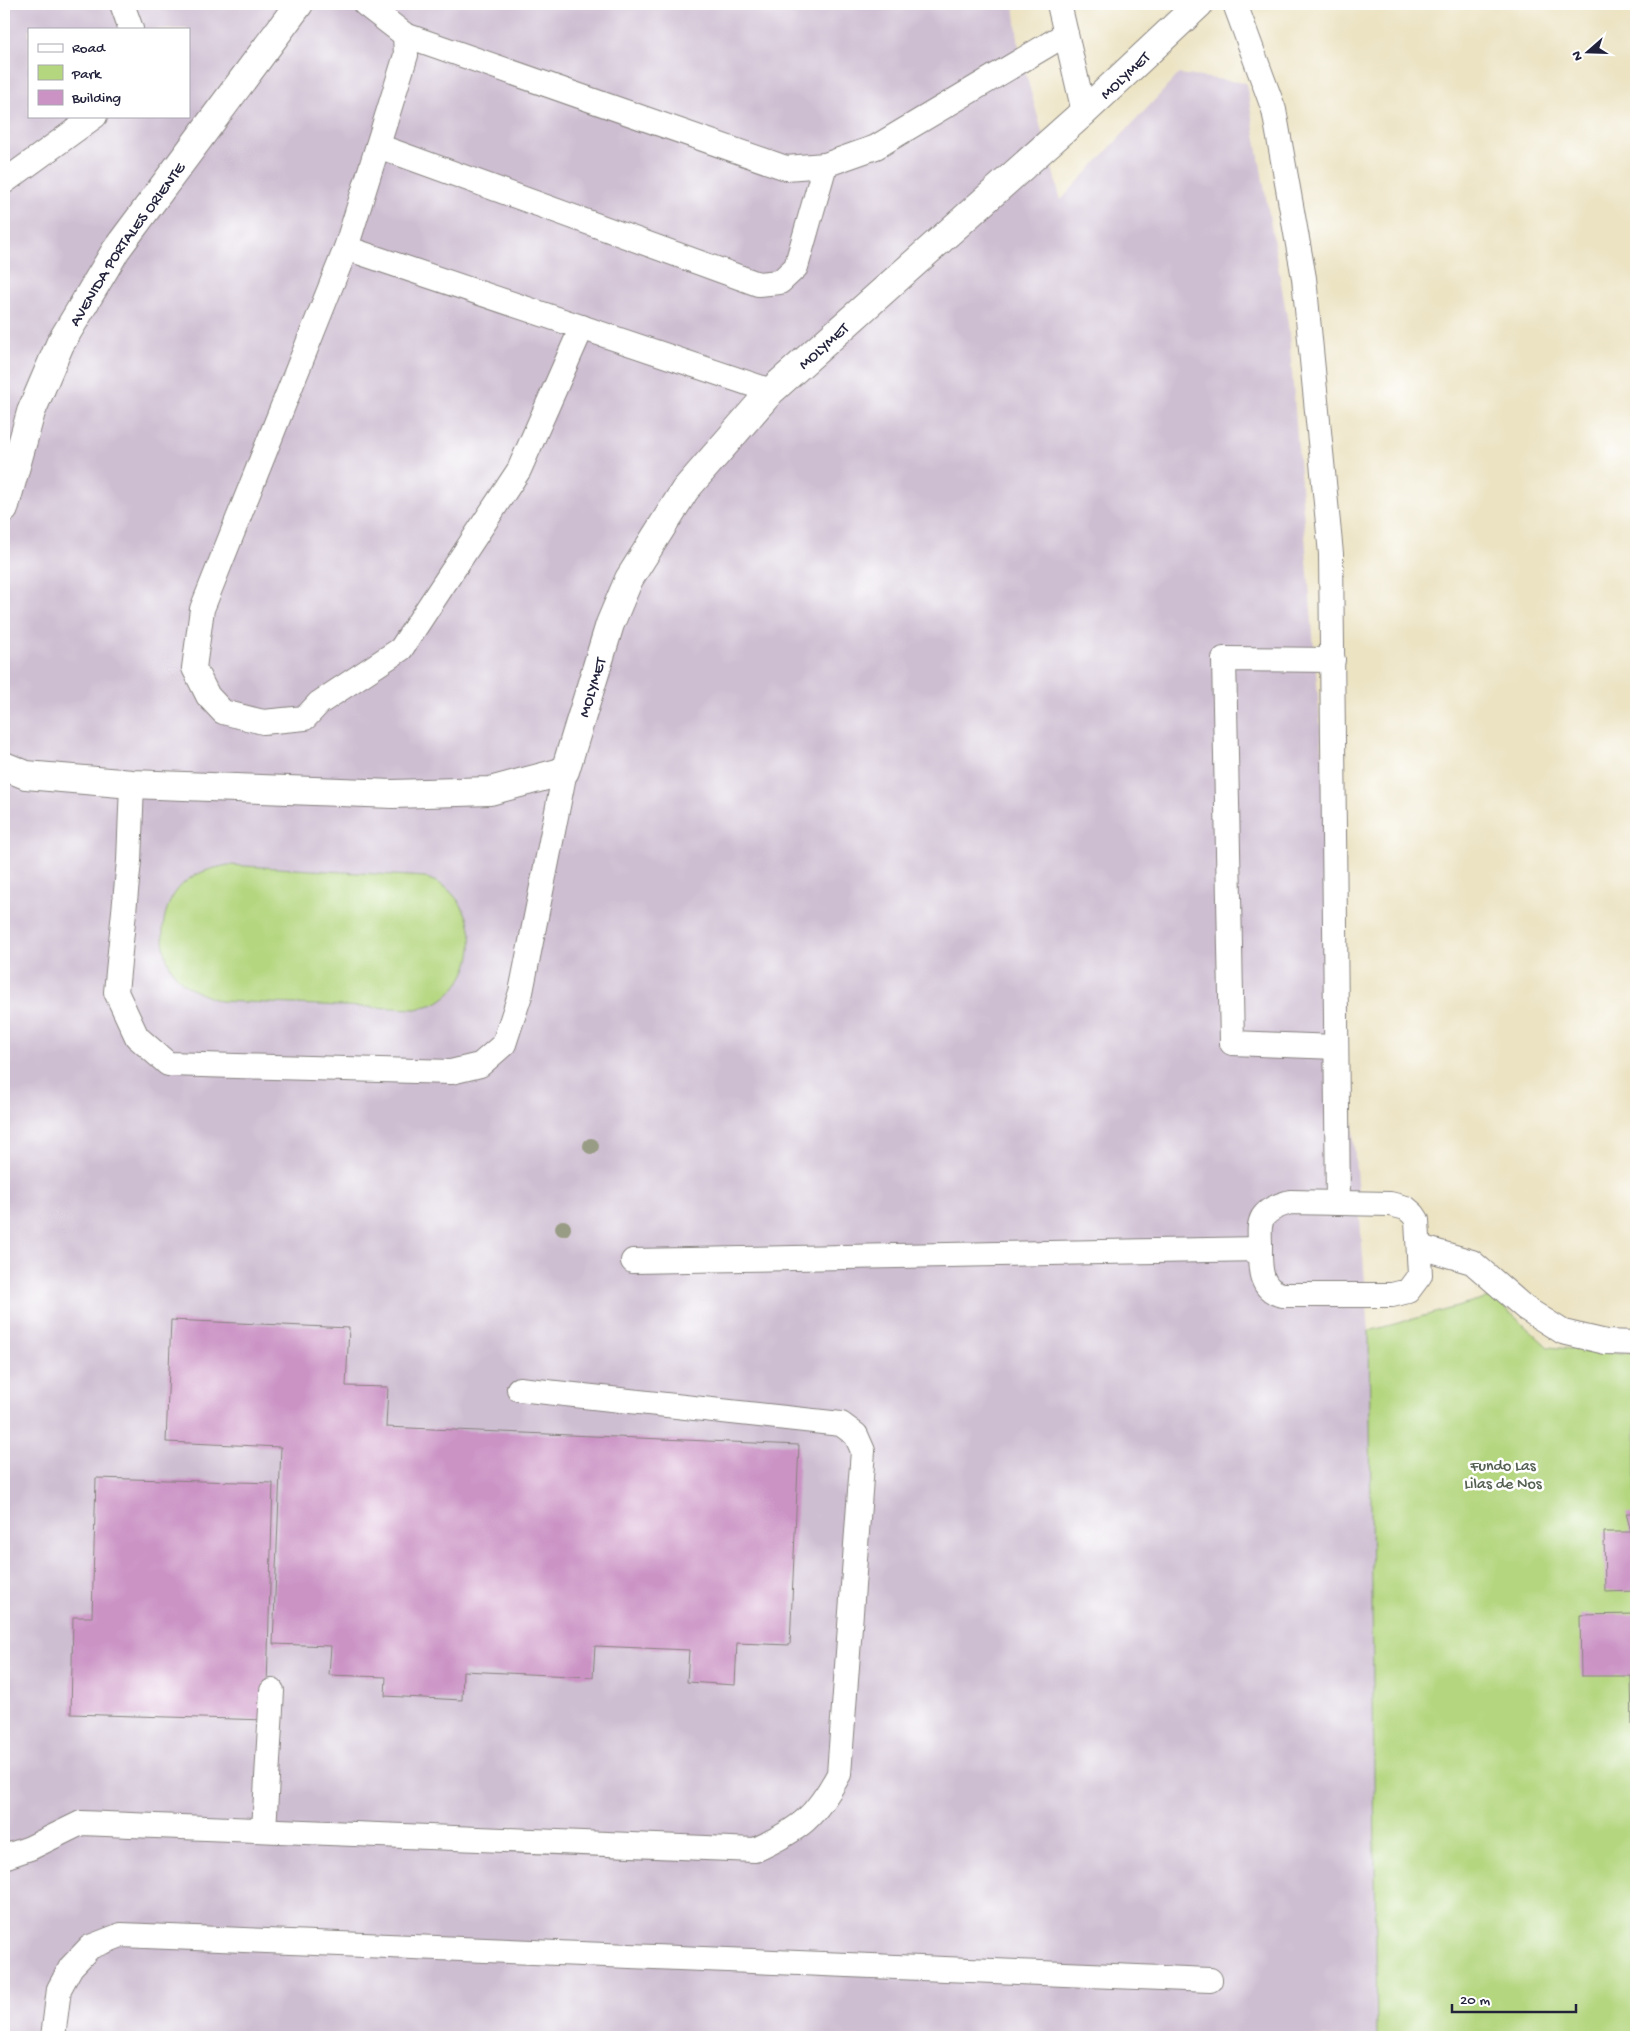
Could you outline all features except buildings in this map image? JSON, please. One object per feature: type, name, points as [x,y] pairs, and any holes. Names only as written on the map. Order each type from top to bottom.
[{"type":"street","name":"AVENIDA PORTALES ORIENTE","points":[[4,509],[32,412],[60,344],[116,250],[299,4]]},
{"type":"street","name":"MOLYMET","points":[[565,771],[610,624],[629,579],[685,490],[771,391],[1084,112],[1199,4]]},
{"type":"street","points":[[4,766],[26,775],[132,784],[403,794],[490,791],[565,771]]},
{"type":"lane","points":[[122,4],[131,28]]},
{"type":"lane","points":[[365,4],[405,35],[786,168],[826,165],[876,147],[1066,34]]},
{"type":"lane","points":[[1059,4],[1084,112]]},
{"type":"lane","points":[[1235,4],[1274,110],[1304,278],[1331,554],[1338,1203]]},
{"type":"lane","points":[[405,35],[406,55],[346,248],[202,609],[194,668],[208,696],[223,712],[263,722],[305,718],[319,703],[401,649],[519,470],[582,327]]},
{"type":"lane","points":[[4,182],[91,118]]},
{"type":"lane","points":[[378,146],[758,284],[780,282],[796,267],[826,165]]},
{"type":"lane","points":[[346,248],[771,391]]},
{"type":"lane","points":[[1333,660],[1224,659],[1232,1043],[1336,1047]]},
{"type":"lane","points":[[132,784],[129,861],[116,992],[137,1037],[168,1064],[451,1072],[480,1065],[504,1044],[521,992],[565,771]]},
{"type":"lane","points":[[1290,1202],[1390,1204],[1406,1208],[1417,1220],[1420,1248],[1421,1268],[1417,1281],[1408,1291],[1392,1295],[1277,1294],[1267,1287],[1263,1280],[1260,1262],[1262,1222],[1264,1217],[1274,1207],[1290,1202]]},
{"type":"lane","points":[[1420,1248],[1472,1262],[1525,1308],[1563,1332],[1606,1342],[1636,1343]]},
{"type":"lane","points":[[633,1261],[1260,1249]]},
{"type":"lane","points":[[4,1857],[30,1848],[81,1823],[755,1850],[792,1833],[823,1804],[839,1774],[863,1452],[856,1435],[841,1424],[519,1388]]},
{"type":"lane","points":[[264,1830],[272,1691]]},
{"type":"lane","points":[[53,2037],[59,1989],[71,1967],[90,1947],[121,1935],[1210,1980]]},
{"type":"shaded area","points":[[4,4],[1014,4],[1019,49],[1061,200],[1179,74],[1246,83],[1288,323],[1369,1331],[1377,2037],[4,2037]]},
{"type":"green space","points":[[228,865],[425,877],[438,883],[445,887],[457,900],[466,914],[470,930],[471,947],[468,963],[462,978],[452,991],[438,1002],[416,1009],[220,1001],[200,993],[182,982],[173,971],[167,958],[163,944],[165,914],[170,901],[178,889],[189,879],[203,872]]},
{"type":"green space","name":"Fundo Las Lilas de Nos","points":[[1493,1297],[1548,1347],[1636,1354],[1636,2037],[1377,2037],[1369,1331]]}]
